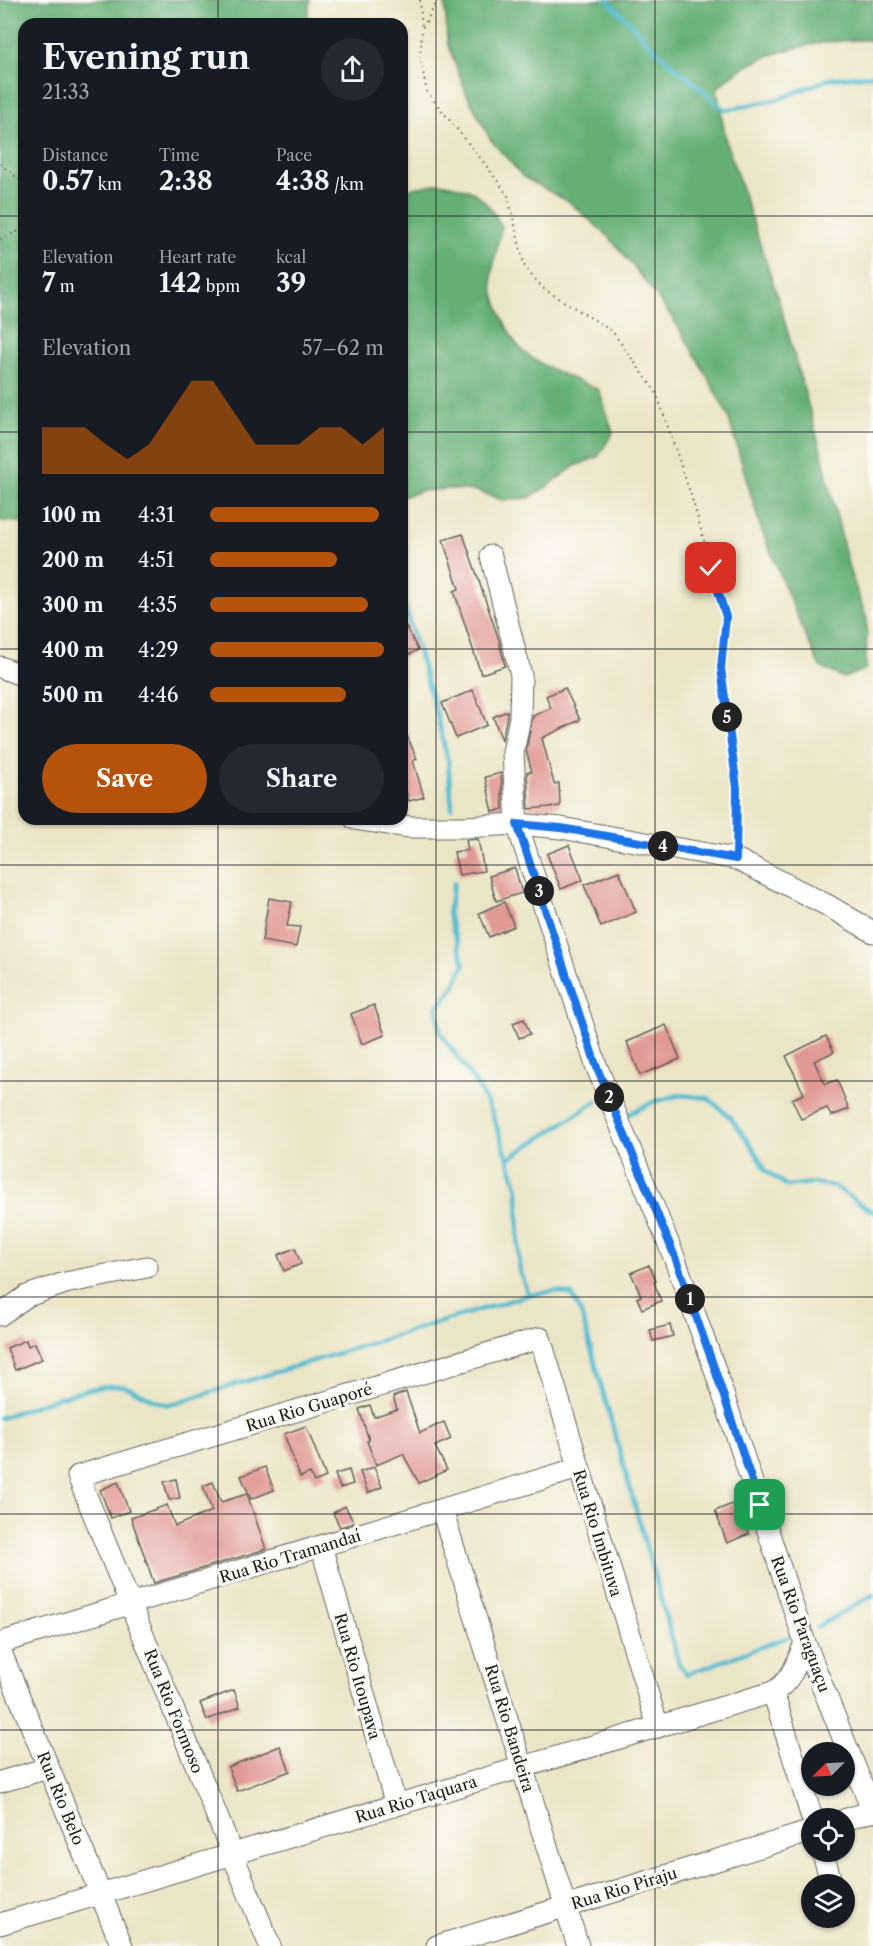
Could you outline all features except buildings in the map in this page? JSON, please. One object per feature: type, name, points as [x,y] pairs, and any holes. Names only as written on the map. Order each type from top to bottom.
[{"type":"street","name":"Rua Rio Paraguaçu","points":[[491,556],[521,675],[520,717],[513,753],[517,824],[596,1065],[675,1257],[806,1643],[873,1812]]},
{"type":"street","points":[[0,667],[18,674]]},
{"type":"street","points":[[396,825],[465,827],[517,824],[561,828],[736,859],[827,905],[873,932]]},
{"type":"street","points":[[0,1315],[27,1296],[65,1283],[147,1267]]},
{"type":"street","name":"Rua Rio Imbituva","points":[[540,1338],[658,1727]]},
{"type":"street","name":"Rua Rio Guaporé","points":[[78,1476],[540,1338]]},
{"type":"street","name":"Rua Rio Tramandaí","points":[[0,1643],[579,1468]]},
{"type":"street","name":"Rua Rio Formoso","points":[[78,1476],[270,1946]]},
{"type":"street","name":"Rua Rio Bandeira","points":[[442,1510],[578,1946]]},
{"type":"street","name":"Rua Rio Itoupava","points":[[321,1546],[396,1805]]},
{"type":"street","name":"Rua Rio Taquara","points":[[0,1924],[773,1692],[784,1686],[791,1677],[806,1643]]},
{"type":"street","name":"Rua Rio Belo","points":[[0,1650],[122,1946]]},
{"type":"street","points":[[773,1692],[809,1808]]},
{"type":"street","points":[[0,1782],[48,1767]]},
{"type":"street","points":[[855,1817],[873,1812]]},
{"type":"street","name":"Rua Rio Piraju","points":[[437,1946],[801,1834]]},
{"type":"path","points":[[420,0],[422,29],[420,57],[427,92],[508,196],[525,268],[544,289],[612,331],[656,392],[691,495],[726,617],[721,668],[737,788],[736,859]]},
{"type":"path","points":[[422,29],[438,0]]},
{"type":"path","points":[[0,164],[18,178]]},
{"type":"path","points":[[0,239],[18,232]]},
{"type":"green space","points":[[0,0],[310,0],[308,18],[18,18],[18,522],[0,521]]},
{"type":"green space","points":[[445,0],[873,0],[873,40],[811,45],[769,56],[749,65],[717,89],[726,141],[779,301],[822,454],[849,569],[867,619],[866,669],[844,678],[820,667],[760,526],[728,416],[702,367],[674,320],[610,238],[569,202],[523,177],[490,139],[465,91],[447,42]]},
{"type":"green space","points":[[440,183],[471,191],[483,200],[502,226],[492,284],[502,317],[518,346],[541,364],[599,390],[613,433],[598,457],[575,466],[529,498],[502,500],[477,491],[450,489],[421,491],[408,495],[408,190]]},
{"type":"waterway","points":[[608,0],[650,45],[725,110],[779,99],[829,79],[873,75]]},
{"type":"waterway","points":[[408,617],[448,761],[452,808]]},
{"type":"waterway","points":[[454,883],[448,914],[464,964],[454,987],[437,1007],[440,1032],[478,1087],[492,1113],[508,1159]]},
{"type":"waterway","points":[[627,1115],[653,1102],[680,1095],[708,1098],[731,1118],[753,1148],[766,1171],[787,1186],[812,1183],[834,1186],[873,1212]]},
{"type":"waterway","points":[[528,1295],[519,1267],[518,1189],[508,1159],[597,1101]]},
{"type":"waterway","points":[[0,1418],[45,1402],[99,1387],[126,1387],[169,1405],[528,1295],[556,1291],[572,1295],[581,1313],[679,1664],[687,1674],[791,1636]]},
{"type":"waterway","points":[[817,1627],[873,1595]]},
{"type":"route","points":[[711,568],[726,617],[721,668],[737,788],[736,859],[561,828],[517,824],[596,1065],[675,1257],[760,1505]]}]
